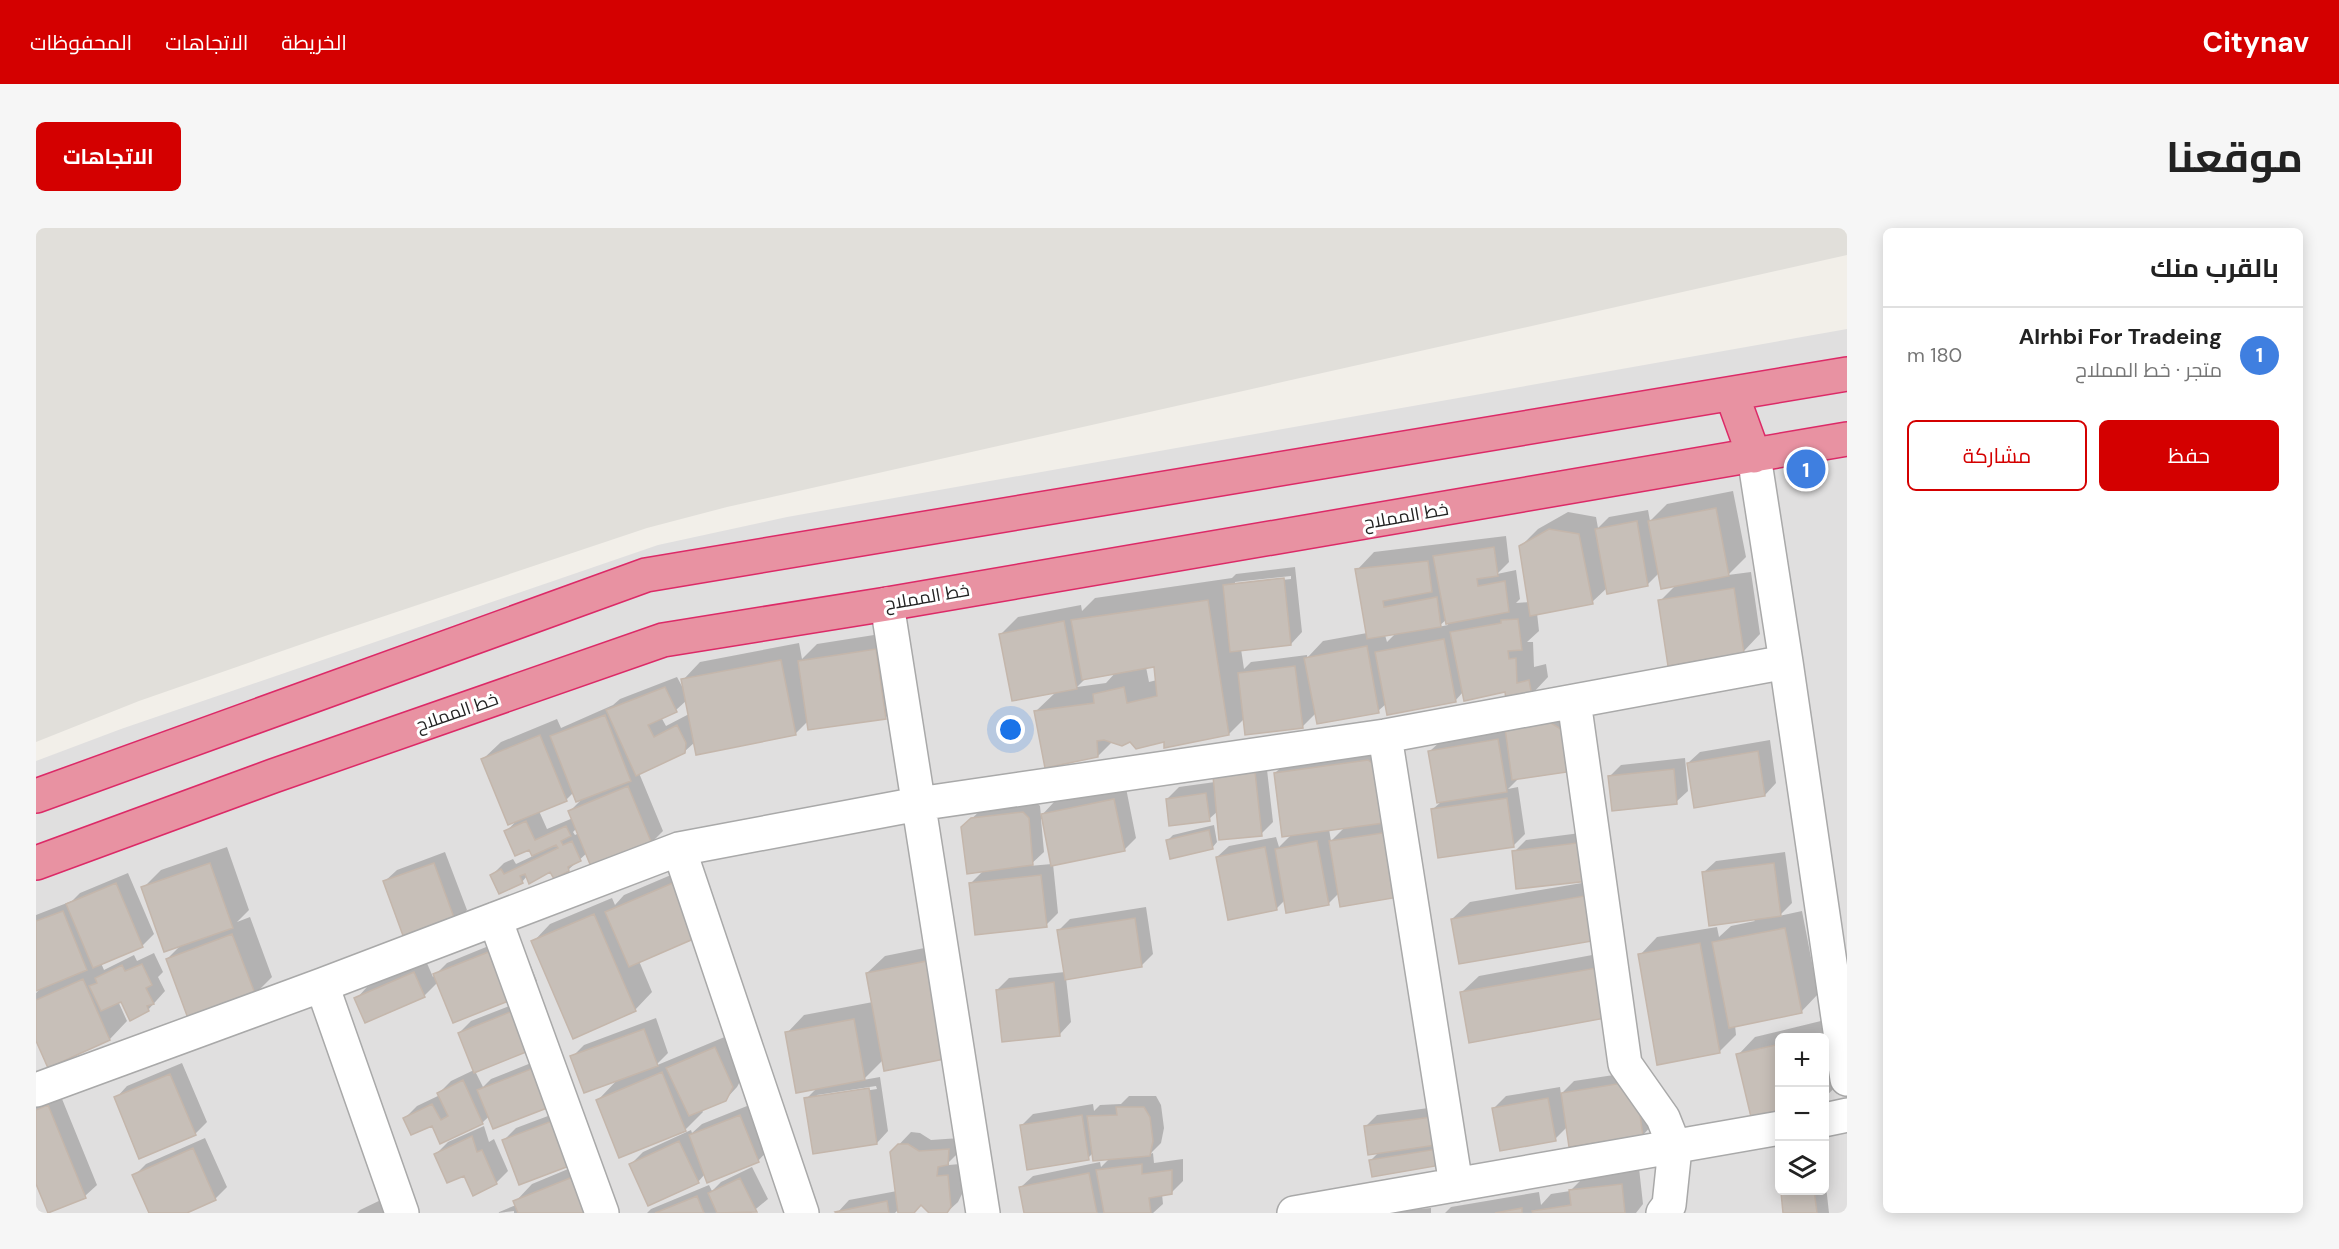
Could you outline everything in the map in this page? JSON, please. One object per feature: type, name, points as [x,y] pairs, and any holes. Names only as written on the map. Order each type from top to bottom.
[{"type":"highway","points":[[36,796],[646,575],[1847,374]]},
{"type":"highway","points":[[1732,394],[1754,456]]},
{"type":"highway","name":"خط المملاح","points":[[36,863],[273,776],[663,640],[887,604],[1847,439]]},
{"type":"street","points":[[1754,456],[1847,1079]]},
{"type":"street","points":[[887,604],[983,1213]]},
{"type":"street","points":[[36,1090],[322,986],[679,849],[918,804],[1385,736],[1786,662]]},
{"type":"street","points":[[1574,701],[1625,1064],[1663,1118],[1675,1148],[1669,1205],[1663,1213]]},
{"type":"street","points":[[1385,736],[1456,1185]]},
{"type":"street","points":[[679,849],[802,1213]]},
{"type":"street","points":[[495,919],[602,1213]]},
{"type":"street","points":[[322,986],[402,1213]]},
{"type":"street","points":[[1829,1119],[1847,1115]]},
{"type":"street","points":[[1294,1213],[1775,1129]]},
{"type":"shaded area","points":[[36,228],[1847,228],[1847,255],[727,507],[647,528],[139,701],[36,742]]},
{"type":"shaded area","points":[[1847,329],[1847,1213],[36,1213],[36,761],[121,729],[658,545],[787,517]]},
{"type":"building","points":[[1716,508],[1729,576],[1661,589],[1648,521]]},
{"type":"building","points":[[1637,521],[1648,586],[1607,594],[1595,529]]},
{"type":"building","points":[[1549,529],[1579,534],[1593,604],[1530,616],[1519,546]]},
{"type":"building","points":[[1494,547],[1498,576],[1477,579],[1478,586],[1505,581],[1509,612],[1446,624],[1433,556]]},
{"type":"building","points":[[1428,561],[1432,592],[1383,601],[1384,607],[1437,597],[1441,627],[1367,639],[1355,569]]},
{"type":"building","points":[[1284,578],[1291,645],[1230,652],[1223,585]]},
{"type":"building","points":[[1734,588],[1744,653],[1668,666],[1658,600]]},
{"type":"building","points":[[1208,600],[1229,735],[1164,748],[1164,742],[1136,749],[1130,742],[1122,746],[1104,740],[1097,741],[1098,757],[1045,768],[1034,711],[1094,703],[1093,694],[1124,687],[1127,703],[1157,696],[1154,667],[1082,680],[1071,620]]},
{"type":"building","points":[[1518,619],[1522,650],[1508,651],[1509,659],[1516,658],[1517,683],[1529,680],[1532,696],[1506,700],[1505,692],[1464,701],[1450,632],[1501,623],[1501,620]]},
{"type":"building","points":[[1064,621],[1077,689],[1012,701],[999,634]]},
{"type":"building","points":[[1444,639],[1456,702],[1387,715],[1375,652]]},
{"type":"building","points":[[1367,646],[1379,713],[1317,724],[1304,658]]},
{"type":"building","points":[[876,649],[886,719],[808,730],[798,661]]},
{"type":"building","points":[[781,660],[796,735],[696,755],[681,679]]},
{"type":"building","points":[[1295,666],[1303,728],[1245,735],[1238,673]]},
{"type":"building","points":[[665,687],[677,712],[648,725],[654,737],[677,725],[686,743],[685,753],[636,776],[606,710]]},
{"type":"building","points":[[605,715],[631,781],[576,802],[550,736]]},
{"type":"building","points":[[1540,722],[1551,723],[1564,731],[1574,771],[1512,780],[1505,728]]},
{"type":"building","points":[[540,735],[567,801],[508,825],[481,759]]},
{"type":"building","points":[[1498,739],[1507,792],[1437,803],[1428,751]]},
{"type":"building","points":[[1758,751],[1765,796],[1694,808],[1687,763]]},
{"type":"building","points":[[1368,760],[1380,769],[1391,822],[1282,837],[1274,773]]},
{"type":"building","points":[[1674,769],[1677,804],[1612,811],[1608,776]]},
{"type":"building","points":[[1255,772],[1262,836],[1219,840],[1213,776]]},
{"type":"building","points":[[628,786],[652,844],[592,869],[568,811]]},
{"type":"building","points":[[1206,793],[1210,821],[1169,826],[1166,799]]},
{"type":"building","points":[[1507,798],[1514,847],[1438,858],[1431,809]]},
{"type":"building","points":[[1114,799],[1125,851],[1051,866],[1041,814]]},
{"type":"building","points":[[1023,812],[1029,818],[1033,865],[967,874],[961,827],[971,818]]},
{"type":"building","points":[[526,821],[535,840],[566,826],[571,836],[561,841],[563,845],[572,841],[581,861],[568,867],[569,871],[554,879],[550,872],[529,884],[525,874],[520,876],[523,883],[499,894],[490,875],[501,869],[504,874],[558,848],[556,845],[532,856],[529,850],[515,856],[504,831]]},
{"type":"building","points":[[1209,830],[1213,849],[1170,859],[1166,840]]},
{"type":"building","points":[[1389,832],[1399,897],[1340,907],[1329,841]]},
{"type":"building","points":[[1317,841],[1329,905],[1286,913],[1275,849]]},
{"type":"building","points":[[1585,842],[1589,881],[1516,889],[1512,851]]},
{"type":"building","points":[[1265,847],[1277,910],[1228,920],[1216,857]]},
{"type":"building","points":[[210,863],[233,928],[164,952],[141,887]]},
{"type":"building","points":[[434,863],[456,923],[405,941],[383,881]]},
{"type":"building","points":[[1774,863],[1781,916],[1709,926],[1702,872]]},
{"type":"building","points":[[1041,875],[1047,927],[975,935],[969,883]]},
{"type":"building","points":[[675,882],[698,937],[629,967],[605,912]]},
{"type":"building","points":[[116,883],[143,947],[93,968],[66,904]]},
{"type":"building","points":[[1590,895],[1598,940],[1459,964],[1451,919]]},
{"type":"building","points":[[63,911],[87,970],[36,991],[36,921]]},
{"type":"building","points":[[594,914],[636,1011],[573,1039],[531,941]]},
{"type":"building","points":[[1135,918],[1142,967],[1065,980],[1057,930]]},
{"type":"building","points":[[1785,928],[1802,1013],[1729,1028],[1712,942]]},
{"type":"building","points":[[232,934],[256,996],[189,1021],[166,959]]},
{"type":"building","points":[[1700,943],[1720,1053],[1657,1065],[1638,954]]},
{"type":"building","points":[[506,945],[526,994],[453,1023],[433,974]]},
{"type":"building","points":[[927,961],[945,1059],[884,1071],[866,973]]},
{"type":"building","points":[[142,964],[152,985],[146,988],[154,1004],[147,1006],[149,1011],[130,1021],[121,1002],[101,1011],[89,986],[97,983],[95,978],[122,965],[125,971]]},
{"type":"building","points":[[1602,967],[1611,1017],[1469,1043],[1460,992]]},
{"type":"building","points":[[414,972],[425,997],[365,1023],[354,998]]},
{"type":"building","points":[[83,979],[110,1040],[48,1068],[36,1041],[36,1000]]},
{"type":"building","points":[[1054,982],[1060,1036],[1002,1042],[996,990]]},
{"type":"building","points":[[520,1008],[536,1048],[474,1073],[458,1033]]},
{"type":"building","points":[[854,1019],[865,1080],[796,1093],[785,1032]]},
{"type":"building","points":[[644,1029],[658,1066],[584,1093],[570,1056]]},
{"type":"building","points":[[1775,1045],[1775,1111],[1751,1117],[1736,1054]]},
{"type":"building","points":[[715,1047],[733,1087],[726,1101],[689,1116],[666,1068]]},
{"type":"building","points":[[544,1064],[560,1103],[493,1129],[477,1090]]},
{"type":"building","points":[[662,1072],[686,1131],[619,1158],[596,1100]]},
{"type":"building","points":[[170,1074],[196,1135],[139,1159],[114,1097]]},
{"type":"building","points":[[463,1080],[483,1124],[440,1144],[432,1126],[411,1135],[403,1118],[432,1104],[441,1120],[448,1116],[437,1093]]},
{"type":"building","points":[[1635,1081],[1643,1136],[1569,1147],[1561,1093]]},
{"type":"building","points":[[869,1088],[877,1144],[813,1154],[804,1098]]},
{"type":"building","points":[[1548,1098],[1556,1141],[1500,1151],[1492,1108]]},
{"type":"building","points":[[48,1105],[86,1198],[48,1213],[36,1184],[36,1110]]},
{"type":"building","points":[[1116,1107],[1144,1107],[1150,1117],[1153,1141],[1150,1156],[1093,1161],[1087,1116],[1117,1115]]},
{"type":"building","points":[[568,1115],[585,1160],[519,1185],[502,1140]]},
{"type":"building","points":[[740,1115],[759,1162],[707,1183],[689,1135]]},
{"type":"building","points":[[1082,1115],[1089,1160],[1027,1170],[1020,1125]]},
{"type":"building","points":[[1447,1115],[1450,1143],[1368,1155],[1364,1126]]},
{"type":"building","points":[[472,1136],[477,1152],[482,1150],[497,1184],[473,1196],[464,1176],[447,1183],[434,1154]]},
{"type":"building","points":[[679,1141],[699,1183],[648,1206],[629,1164]]},
{"type":"building","points":[[898,1144],[908,1144],[919,1151],[949,1149],[948,1165],[938,1167],[937,1176],[948,1175],[951,1207],[947,1213],[929,1213],[921,1205],[914,1213],[898,1213],[890,1152]]},
{"type":"building","points":[[193,1148],[216,1200],[187,1213],[149,1213],[132,1175]]},
{"type":"building","points":[[1437,1149],[1441,1165],[1372,1177],[1369,1160]]},
{"type":"building","points":[[1142,1164],[1142,1174],[1172,1170],[1172,1194],[1149,1198],[1151,1213],[1104,1213],[1096,1170]]},
{"type":"building","points":[[1089,1173],[1097,1213],[1024,1213],[1019,1187]]},
{"type":"building","points":[[580,1174],[596,1213],[518,1213],[513,1201]]},
{"type":"building","points":[[740,1178],[757,1212],[717,1213],[708,1193]]},
{"type":"building","points":[[1622,1184],[1625,1213],[1533,1213],[1532,1211],[1571,1205],[1569,1190]]},
{"type":"building","points":[[1781,1195],[1815,1195],[1817,1213],[1783,1213]]},
{"type":"building","points":[[697,1196],[704,1213],[655,1213]]},
{"type":"building","points":[[887,1201],[889,1213],[835,1212]]},
{"type":"building","points":[[1522,1208],[1522,1213],[1495,1213]]},
{"type":"place","name":"Alrhbi For Tradeing","points":[[1806,469]]}]
